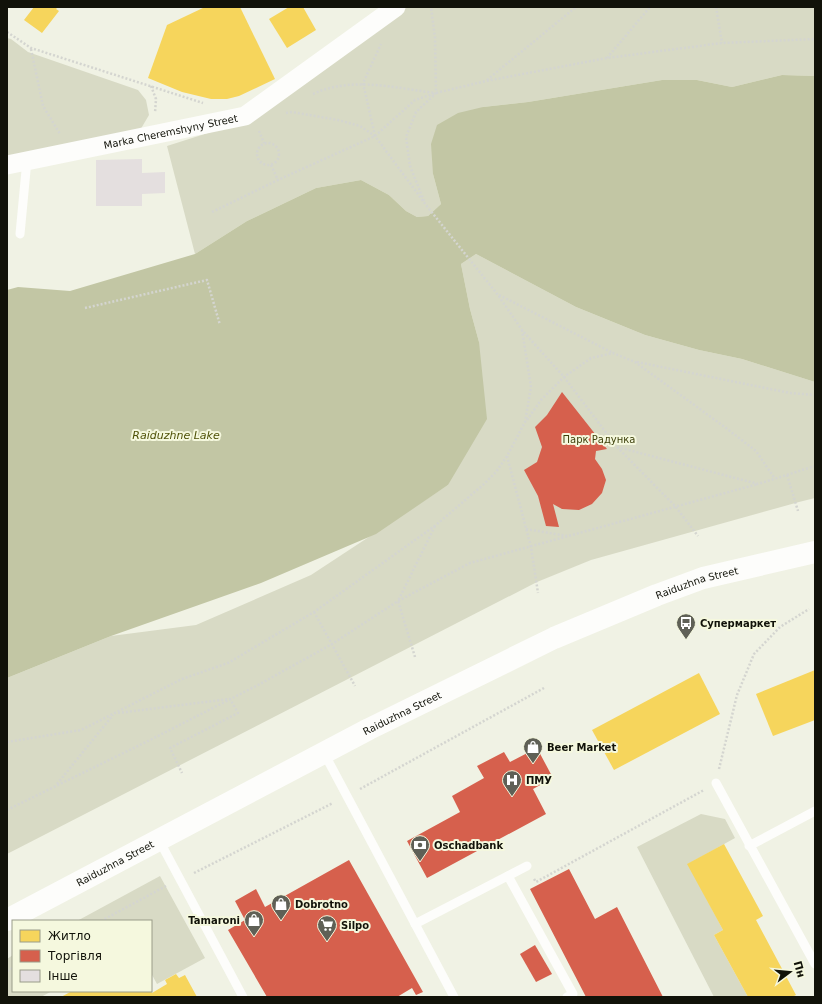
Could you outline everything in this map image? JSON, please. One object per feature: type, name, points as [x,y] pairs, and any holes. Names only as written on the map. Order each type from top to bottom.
[{"type":"street","name":"Marka Cheremshyny Street","points":[[7,165],[244,116],[396,7]]},
{"type":"street","name":"Raiduzhna Street","points":[[7,920],[324,753],[554,638],[657,595],[703,578],[815,552]]},
{"type":"lane","points":[[20,234],[27,160]]},
{"type":"lane","points":[[324,753],[454,997]]},
{"type":"lane","points":[[716,783],[749,846],[815,964]]},
{"type":"lane","points":[[749,846],[815,811]]},
{"type":"lane","points":[[159,840],[243,997]]},
{"type":"lane","points":[[415,924],[527,866]]},
{"type":"lane","points":[[508,876],[573,994],[567,997]]},
{"type":"path","points":[[426,205],[410,166],[406,137],[416,112],[436,93],[435,38],[431,7]]},
{"type":"path","points":[[486,81],[576,7]]},
{"type":"path","points":[[607,58],[650,7]]},
{"type":"path","points":[[716,7],[722,43]]},
{"type":"path","points":[[7,32],[31,48],[208,105]]},
{"type":"path","points":[[212,212],[375,136],[415,100],[436,93],[486,81],[607,58],[722,43],[815,39]]},
{"type":"path","points":[[382,42],[363,83],[375,136],[426,205],[498,295],[522,330],[564,377],[617,447],[675,506],[698,536]]},
{"type":"path","points":[[31,48],[43,106],[71,152]]},
{"type":"path","points":[[308,96],[322,90],[363,83],[436,93]]},
{"type":"path","points":[[144,137],[154,118],[156,99],[151,86]]},
{"type":"path","points":[[292,112],[297,106]]},
{"type":"path","points":[[269,142],[274,144],[280,152],[279,158],[276,162],[271,164],[266,165],[261,162],[258,157],[257,152],[259,146],[264,143],[269,142]]},
{"type":"path","points":[[271,164],[278,180]]},
{"type":"path","points":[[85,308],[207,280],[220,326]]},
{"type":"path","points":[[498,295],[613,353],[635,362],[790,393],[815,395]]},
{"type":"path","points":[[522,330],[531,387],[525,422]]},
{"type":"path","points":[[7,742],[81,730],[182,679],[228,663],[314,612],[436,525],[484,484],[496,472],[507,456],[525,422],[541,400],[564,377],[591,358],[613,353]]},
{"type":"path","points":[[635,362],[756,451],[775,479]]},
{"type":"path","points":[[617,447],[758,484]]},
{"type":"path","points":[[507,456],[531,547],[538,593]]},
{"type":"path","points":[[7,810],[230,699],[332,644],[398,601],[470,563],[758,484],[815,466]]},
{"type":"path","points":[[787,475],[798,511]]},
{"type":"path","points":[[415,656],[398,601],[436,525]]},
{"type":"path","points":[[526,529],[567,536]]},
{"type":"path","points":[[527,866],[536,882],[716,783],[737,695],[754,654],[780,627],[809,609]]},
{"type":"path","points":[[314,612],[355,686]]},
{"type":"path","points":[[103,920],[346,796],[544,688]]},
{"type":"path","points":[[56,786],[114,714],[230,699]]},
{"type":"path","points":[[182,773],[170,748],[238,714],[230,699]]},
{"type":"green space","points":[[407,7],[815,7],[815,76],[782,75],[732,87],[697,80],[662,80],[528,102],[483,107],[433,174],[441,204],[428,216],[417,217],[406,211],[389,195],[361,180],[316,188],[247,221],[195,254],[167,146],[252,119]]},
{"type":"green space","points":[[7,38],[11,39],[28,52],[138,90],[146,100],[149,115],[139,132],[7,159]]},
{"type":"green space","name":"Парк Радунка","points":[[476,254],[576,307],[645,335],[699,350],[742,359],[815,382],[815,498],[591,560],[537,582],[7,854],[7,678],[111,636],[196,625],[311,575],[448,485],[479,342],[470,309],[461,264]]},
{"type":"green space","points":[[701,814],[725,819],[735,838],[688,864],[723,930],[714,935],[748,997],[714,997],[637,847]]},
{"type":"green space","points":[[160,876],[205,958],[157,984],[152,975],[152,920],[79,920]]},
{"type":"green space","points":[[12,956],[12,992],[50,992],[41,997],[7,997],[7,959]]},
{"type":"water","name":"Raiduzhne Lake","points":[[782,75],[815,76],[815,382],[742,359],[699,350],[645,335],[576,307],[476,254],[461,264],[470,309],[479,342],[487,419],[448,485],[376,534],[261,583],[111,636],[7,678],[7,290],[18,287],[70,291],[195,254],[247,221],[316,188],[361,180],[389,195],[406,211],[417,217],[428,216],[441,204],[433,174],[431,144],[437,125],[458,113],[483,107],[528,102],[662,80],[697,80],[732,87]]},
{"type":"building: Житло","points":[[34,7],[58,7],[56,9],[59,11],[42,33],[24,20]]},
{"type":"building: Житло","points":[[205,7],[240,7],[275,79],[239,96],[227,99],[211,99],[182,92],[148,78],[167,25]]},
{"type":"building: Житло","points":[[289,7],[303,7],[316,30],[287,48],[269,19]]},
{"type":"building: Житло","points":[[815,670],[815,720],[773,736],[756,694]]},
{"type":"building: Житло","points":[[699,673],[720,714],[614,770],[592,730]]},
{"type":"building: Житло","points":[[724,844],[763,916],[756,920],[796,995],[792,997],[748,997],[714,935],[723,930],[687,864]]},
{"type":"building: Житло","points":[[176,974],[179,978],[185,975],[197,997],[61,997],[70,992],[152,993],[167,984],[165,980]]},
{"type":"building: Торгівля","points":[[562,392],[607,449],[596,451],[595,459],[602,469],[606,480],[602,493],[592,504],[579,510],[562,509],[553,504],[559,527],[546,526],[538,496],[524,470],[537,462],[542,447],[535,427],[547,415]]},
{"type":"building: Торгівля","points":[[537,748],[553,778],[533,789],[546,814],[427,878],[407,841],[460,812],[452,796],[484,778],[477,766],[504,752],[510,762]]},
{"type":"building: Торгівля","points":[[349,860],[423,992],[416,995],[412,988],[397,997],[267,997],[228,930],[245,920],[235,901],[256,889],[265,907]]},
{"type":"building: Торгівля","points":[[569,869],[595,919],[617,907],[663,997],[586,997],[530,889]]},
{"type":"building: Торгівля","points":[[535,945],[552,974],[536,982],[520,954]]},
{"type":"building: Інше","points":[[142,159],[142,173],[165,172],[165,193],[142,194],[142,206],[96,206],[96,160]]},
{"type":"place","name":"Супермаркет","points":[[686,640]]},
{"type":"place","name":"Beer Market","points":[[533,764]]},
{"type":"place","name":"ПМУ","points":[[512,797]]},
{"type":"place","name":"Oschadbank","points":[[420,862]]},
{"type":"place","name":"Dobrotno","points":[[281,921]]},
{"type":"place","name":"Tamaroni","points":[[254,937]]},
{"type":"place","name":"Silpo","points":[[327,942]]}]
